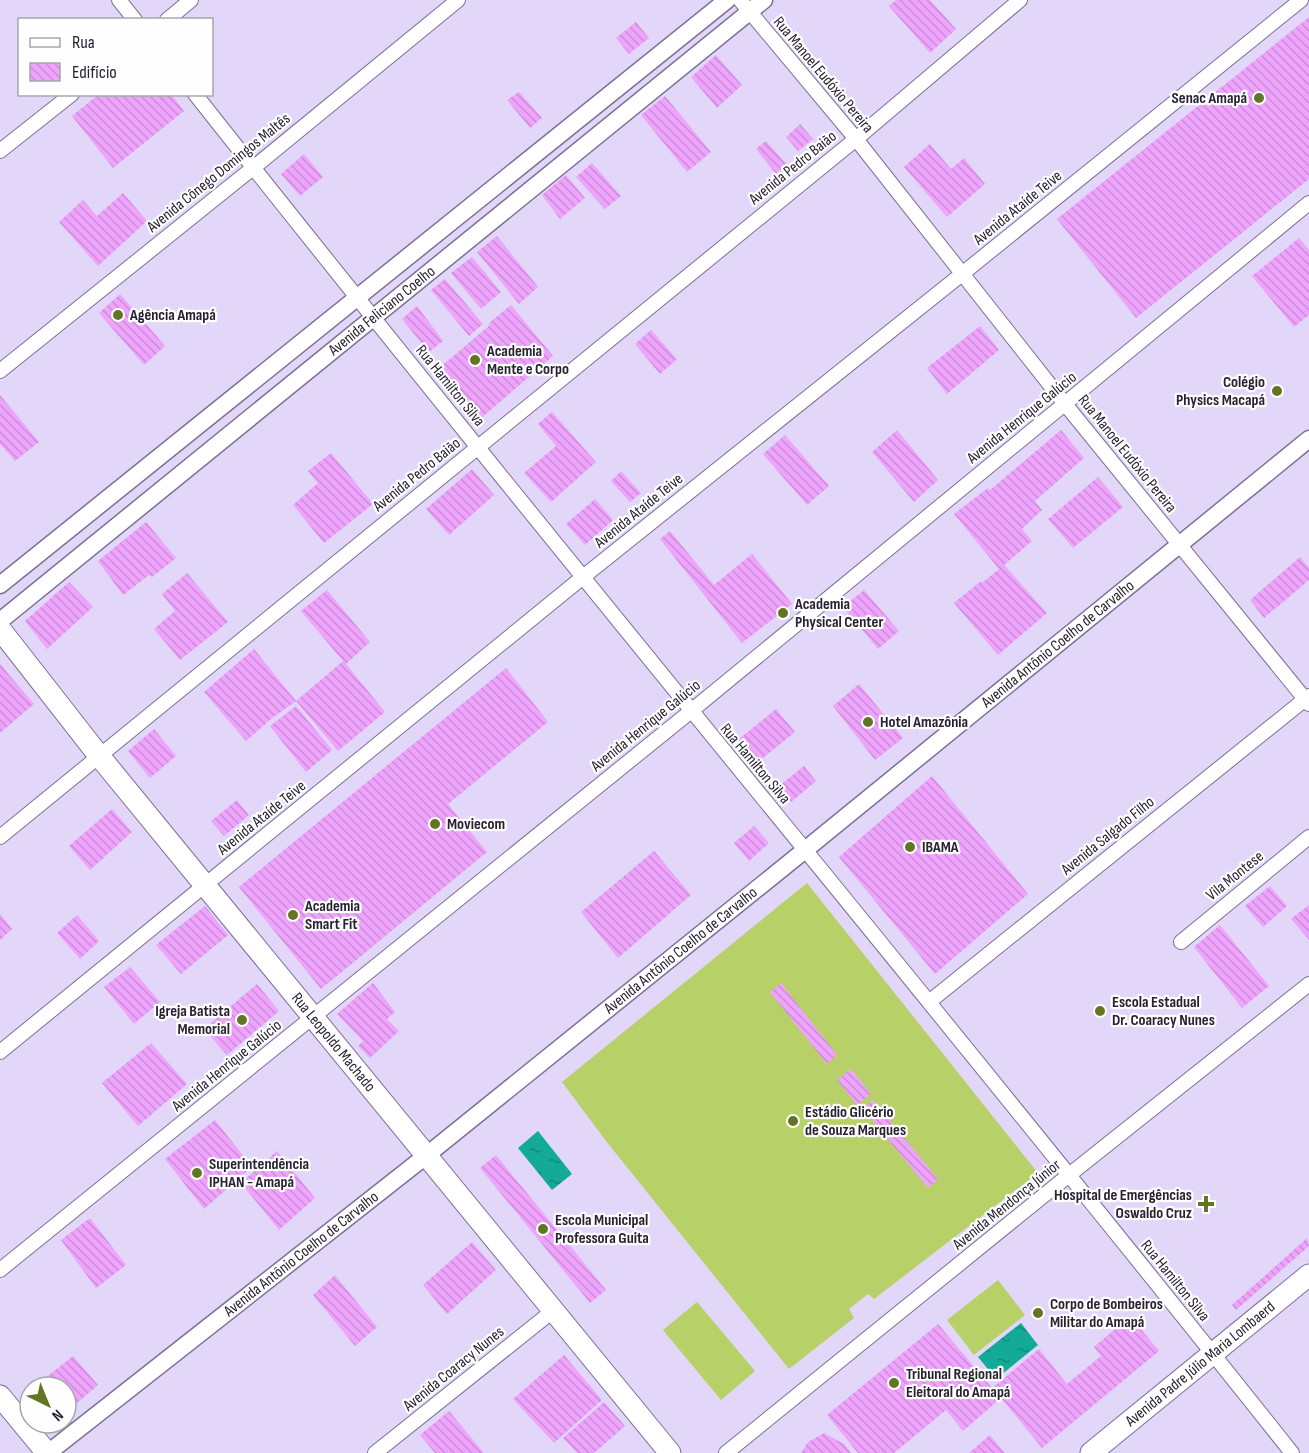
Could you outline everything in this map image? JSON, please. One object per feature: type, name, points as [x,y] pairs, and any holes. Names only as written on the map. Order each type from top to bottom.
[{"type":"main road","name":"Rua Leopoldo Machado","points":[[0,628],[100,757],[670,1453]]},
{"type":"main road","name":"Avenida Padre Júlio Maria Lombaerd","points":[[1091,1453],[1309,1275]]},
{"type":"main road","points":[[0,1396],[47,1453]]},
{"type":"street","points":[[119,0],[133,18]]},
{"type":"street","points":[[169,18],[191,0]]},
{"type":"street","name":"Avenida Cônego Domingos Maltês","points":[[0,371],[458,0]]},
{"type":"street","name":"Avenida Feliciano Coelho","points":[[0,585],[728,0]]},
{"type":"street","name":"Avenida Feliciano Coelho","points":[[0,621],[553,170],[745,6],[764,0]]},
{"type":"street","name":"Avenida Pedro Baião","points":[[0,837],[856,139],[1020,0]]},
{"type":"street","name":"Avenida Ataíde Teive","points":[[0,1052],[583,577],[1301,0]]},
{"type":"street","name":"Rua Manoel Eudóxio Pereira","points":[[745,6],[856,139],[1065,404],[1308,700]]},
{"type":"street","points":[[0,151],[69,96]]},
{"type":"street","name":"Rua Hamilton Silva","points":[[197,96],[690,712],[929,1002],[1292,1453]]},
{"type":"street","points":[[538,151],[553,170]]},
{"type":"street","name":"Avenida Henrique Galúcio","points":[[0,1270],[690,712],[1309,203]]},
{"type":"street","name":"Avenida Antônio Coelho de Carvalho","points":[[47,1453],[427,1155],[1309,439]]},
{"type":"street","points":[[167,452],[183,472]]},
{"type":"street","name":"Avenida Salgado Filho","points":[[929,1002],[1308,700]]},
{"type":"street","name":"Vila Montese","points":[[1181,942],[1309,837]]},
{"type":"street","name":"Avenida Mendonça Júnior","points":[[726,1453],[1309,984]]},
{"type":"street","name":"Avenida Coaracy Nunes","points":[[375,1453],[554,1310]]},
{"type":"shaded area","name":"Estádio Glicério de Souza Marques","points":[[807,883],[1038,1173],[874,1299],[868,1294],[849,1309],[854,1318],[789,1369],[606,1141],[562,1082]]},
{"type":"shaded area","points":[[998,1280],[1025,1315],[974,1355],[947,1320]]},
{"type":"shaded area","points":[[697,1302],[755,1371],[721,1400],[663,1330]]},
{"type":"water","points":[[538,1131],[572,1174],[552,1190],[518,1148]]},
{"type":"water","points":[[1021,1323],[1038,1345],[996,1379],[978,1357]]},
{"type":"building","points":[[896,0],[930,0],[956,29],[930,53],[889,6]]},
{"type":"building","name":"Senac Amapá","points":[[1309,17],[1309,179],[1136,318],[1057,219]]},
{"type":"building","points":[[636,22],[649,38],[629,54],[616,38]]},
{"type":"building","points":[[716,55],[742,85],[717,108],[691,77]]},
{"type":"building","points":[[519,92],[542,118],[530,128],[507,100]]},
{"type":"building","points":[[97,96],[173,96],[184,111],[113,168],[72,116]]},
{"type":"building","points":[[665,96],[711,152],[687,172],[641,115]]},
{"type":"building","points":[[800,124],[813,139],[798,151],[786,137]]},
{"type":"building","points":[[766,141],[787,165],[776,174],[756,149]]},
{"type":"building","points":[[930,144],[951,169],[964,158],[985,184],[947,217],[904,167]]},
{"type":"building","points":[[304,154],[323,177],[300,196],[281,174]]},
{"type":"building","points":[[592,163],[621,196],[605,209],[576,177]]},
{"type":"building","points":[[566,175],[585,198],[560,219],[542,195]]},
{"type":"building","points":[[123,193],[147,221],[98,266],[59,222],[83,200],[97,216]]},
{"type":"building","points":[[497,236],[538,287],[519,304],[477,252]]},
{"type":"building","points":[[1299,238],[1309,250],[1309,315],[1294,327],[1252,276]]},
{"type":"building","points":[[472,257],[501,292],[481,309],[451,273]]},
{"type":"building","points":[[445,279],[483,324],[469,336],[431,290]]},
{"type":"building","points":[[120,294],[165,346],[144,365],[99,313]]},
{"type":"building","points":[[511,305],[553,356],[479,420],[438,369]]},
{"type":"building","points":[[417,306],[443,341],[429,352],[402,319]]},
{"type":"building","points":[[980,326],[999,350],[947,394],[927,368]]},
{"type":"building","points":[[651,330],[677,359],[660,374],[635,344]]},
{"type":"building","points":[[0,395],[39,442],[15,461],[0,444]]},
{"type":"building","points":[[552,412],[596,462],[551,502],[524,473],[556,446],[538,424]]},
{"type":"building","points":[[897,430],[938,480],[914,502],[872,452]]},
{"type":"building","points":[[1061,430],[1084,458],[1035,501],[1042,510],[1022,529],[1032,541],[1004,565],[1047,613],[998,655],[954,603],[999,569],[954,514],[988,488],[990,490]]},
{"type":"building","points":[[785,435],[829,486],[807,505],[763,454]]},
{"type":"building","points":[[331,453],[373,504],[324,543],[293,505],[318,483],[308,471]]},
{"type":"building","points":[[472,469],[494,495],[449,535],[426,509]]},
{"type":"building","points":[[621,471],[641,493],[630,502],[611,481]]},
{"type":"building","points":[[1098,477],[1123,507],[1073,548],[1048,519]]},
{"type":"building","points":[[595,499],[613,520],[585,545],[566,524]]},
{"type":"building","points":[[146,522],[176,558],[152,577],[149,575],[123,595],[98,561]]},
{"type":"building","points":[[670,531],[714,585],[752,554],[792,604],[742,643],[660,539]]},
{"type":"building","points":[[1300,557],[1309,568],[1309,580],[1264,618],[1250,600]]},
{"type":"building","points":[[187,573],[228,622],[180,660],[154,629],[175,611],[162,594]]},
{"type":"building","points":[[69,582],[93,607],[47,649],[25,621]]},
{"type":"building","points":[[327,590],[370,642],[346,664],[385,712],[338,751],[296,701],[343,661],[301,611]]},
{"type":"building","points":[[864,590],[899,631],[878,649],[843,607]]},
{"type":"building","points":[[254,649],[296,701],[246,741],[204,692]]},
{"type":"building","points":[[0,664],[34,704],[0,733]]},
{"type":"building","points":[[506,668],[548,722],[448,804],[487,852],[321,989],[239,887]]},
{"type":"building","name":"Hotel Amazônia","points":[[859,684],[903,738],[875,760],[833,706]]},
{"type":"building","points":[[296,706],[332,750],[306,772],[270,726]]},
{"type":"building","points":[[776,709],[795,732],[758,762],[738,740]]},
{"type":"building","points":[[154,729],[176,756],[150,778],[128,751]]},
{"type":"building","points":[[804,766],[816,781],[791,802],[778,787]]},
{"type":"building","points":[[932,776],[1028,894],[935,974],[839,857]]},
{"type":"building","points":[[237,800],[249,815],[224,836],[211,821]]},
{"type":"building","points":[[112,809],[132,832],[90,870],[69,846]]},
{"type":"building","points":[[754,826],[769,843],[749,861],[734,843]]},
{"type":"building","points":[[654,851],[691,895],[618,958],[581,912]]},
{"type":"building","points":[[1270,886],[1287,906],[1263,927],[1245,906]]},
{"type":"building","points":[[1309,905],[1309,940],[1291,919]]},
{"type":"building","points":[[205,906],[228,935],[181,974],[156,945]]},
{"type":"building","points":[[0,914],[12,929],[0,940]]},
{"type":"building","points":[[77,915],[99,941],[80,959],[57,933]]},
{"type":"building","points":[[1220,925],[1269,986],[1242,1008],[1194,947]]},
{"type":"building","points":[[130,967],[160,1002],[134,1024],[104,987]]},
{"type":"building","points":[[373,983],[395,1012],[387,1019],[399,1031],[370,1058],[358,1046],[363,1041],[337,1014]]},
{"type":"building","points":[[781,983],[837,1055],[827,1064],[770,992]]},
{"type":"building","name":"Igreja Batista Memorial","points":[[257,984],[279,1011],[227,1055],[204,1029]]},
{"type":"building","points":[[151,1043],[187,1084],[138,1126],[102,1083]]},
{"type":"building","points":[[851,1069],[871,1094],[857,1105],[837,1080]]},
{"type":"building","points":[[873,1100],[938,1179],[928,1188],[863,1109]]},
{"type":"building","points":[[215,1120],[252,1167],[204,1209],[165,1159]]},
{"type":"building","points":[[277,1151],[315,1198],[279,1230],[241,1183]]},
{"type":"building","name":"Escola Municipal Professora Guita","points":[[496,1155],[606,1290],[590,1303],[480,1168]]},
{"type":"building","points":[[90,1218],[126,1265],[96,1288],[61,1240]]},
{"type":"building","points":[[1307,1238],[1309,1246],[1236,1310],[1232,1305]]},
{"type":"building","points":[[472,1242],[496,1270],[447,1314],[423,1285]]},
{"type":"building","points":[[335,1275],[377,1327],[355,1346],[313,1295]]},
{"type":"building","points":[[1130,1316],[1159,1351],[1042,1448],[1001,1398],[963,1431],[946,1410],[894,1453],[858,1453],[827,1415],[938,1324],[992,1388],[1039,1349],[1067,1384],[1101,1356],[1094,1347]]},
{"type":"building","points":[[564,1355],[602,1400],[554,1443],[513,1399]]},
{"type":"building","points":[[73,1356],[98,1385],[78,1402],[78,1375],[49,1375]]},
{"type":"building","points":[[604,1402],[625,1426],[594,1453],[577,1453],[563,1438]]},
{"type":"building","points":[[449,1411],[484,1453],[435,1453],[420,1435]]},
{"type":"building","points":[[824,1433],[844,1444],[851,1453],[801,1453],[808,1442]]},
{"type":"building","points":[[990,1435],[1005,1453],[969,1453]]},
{"type":"place","name":"Senac Amapá","points":[[1259,98]]},
{"type":"place","name":"Agência Amapá","points":[[118,315]]},
{"type":"place","name":"Academia Mente e Corpo","points":[[475,360]]},
{"type":"place","name":"Colégio Physics Macapá","points":[[1277,391]]},
{"type":"place","name":"Academia Physical Center","points":[[783,613]]},
{"type":"place","name":"Hotel Amazônia","points":[[868,722]]},
{"type":"place","name":"Moviecom","points":[[435,824]]},
{"type":"place","name":"IBAMA","points":[[910,847]]},
{"type":"place","name":"Academia Smart Fit","points":[[293,915]]},
{"type":"place","name":"Escola Estadual Dr. Coaracy Nunes","points":[[1100,1011]]},
{"type":"place","name":"Igreja Batista Memorial","points":[[242,1020]]},
{"type":"place","name":"Estádio Glicério de Souza Marques","points":[[793,1121]]},
{"type":"place","name":"Superintendência IPHAN - Amapá","points":[[197,1173]]},
{"type":"place","name":"Hospital de Emergências Oswaldo Cruz","points":[[1206,1204]]},
{"type":"place","name":"Escola Municipal Professora Guita","points":[[543,1229]]},
{"type":"place","name":"Corpo de Bombeiros Militar do Amapá","points":[[1038,1313]]},
{"type":"place","name":"Tribunal Regional Eleitoral do Amapá","points":[[894,1383]]}]
